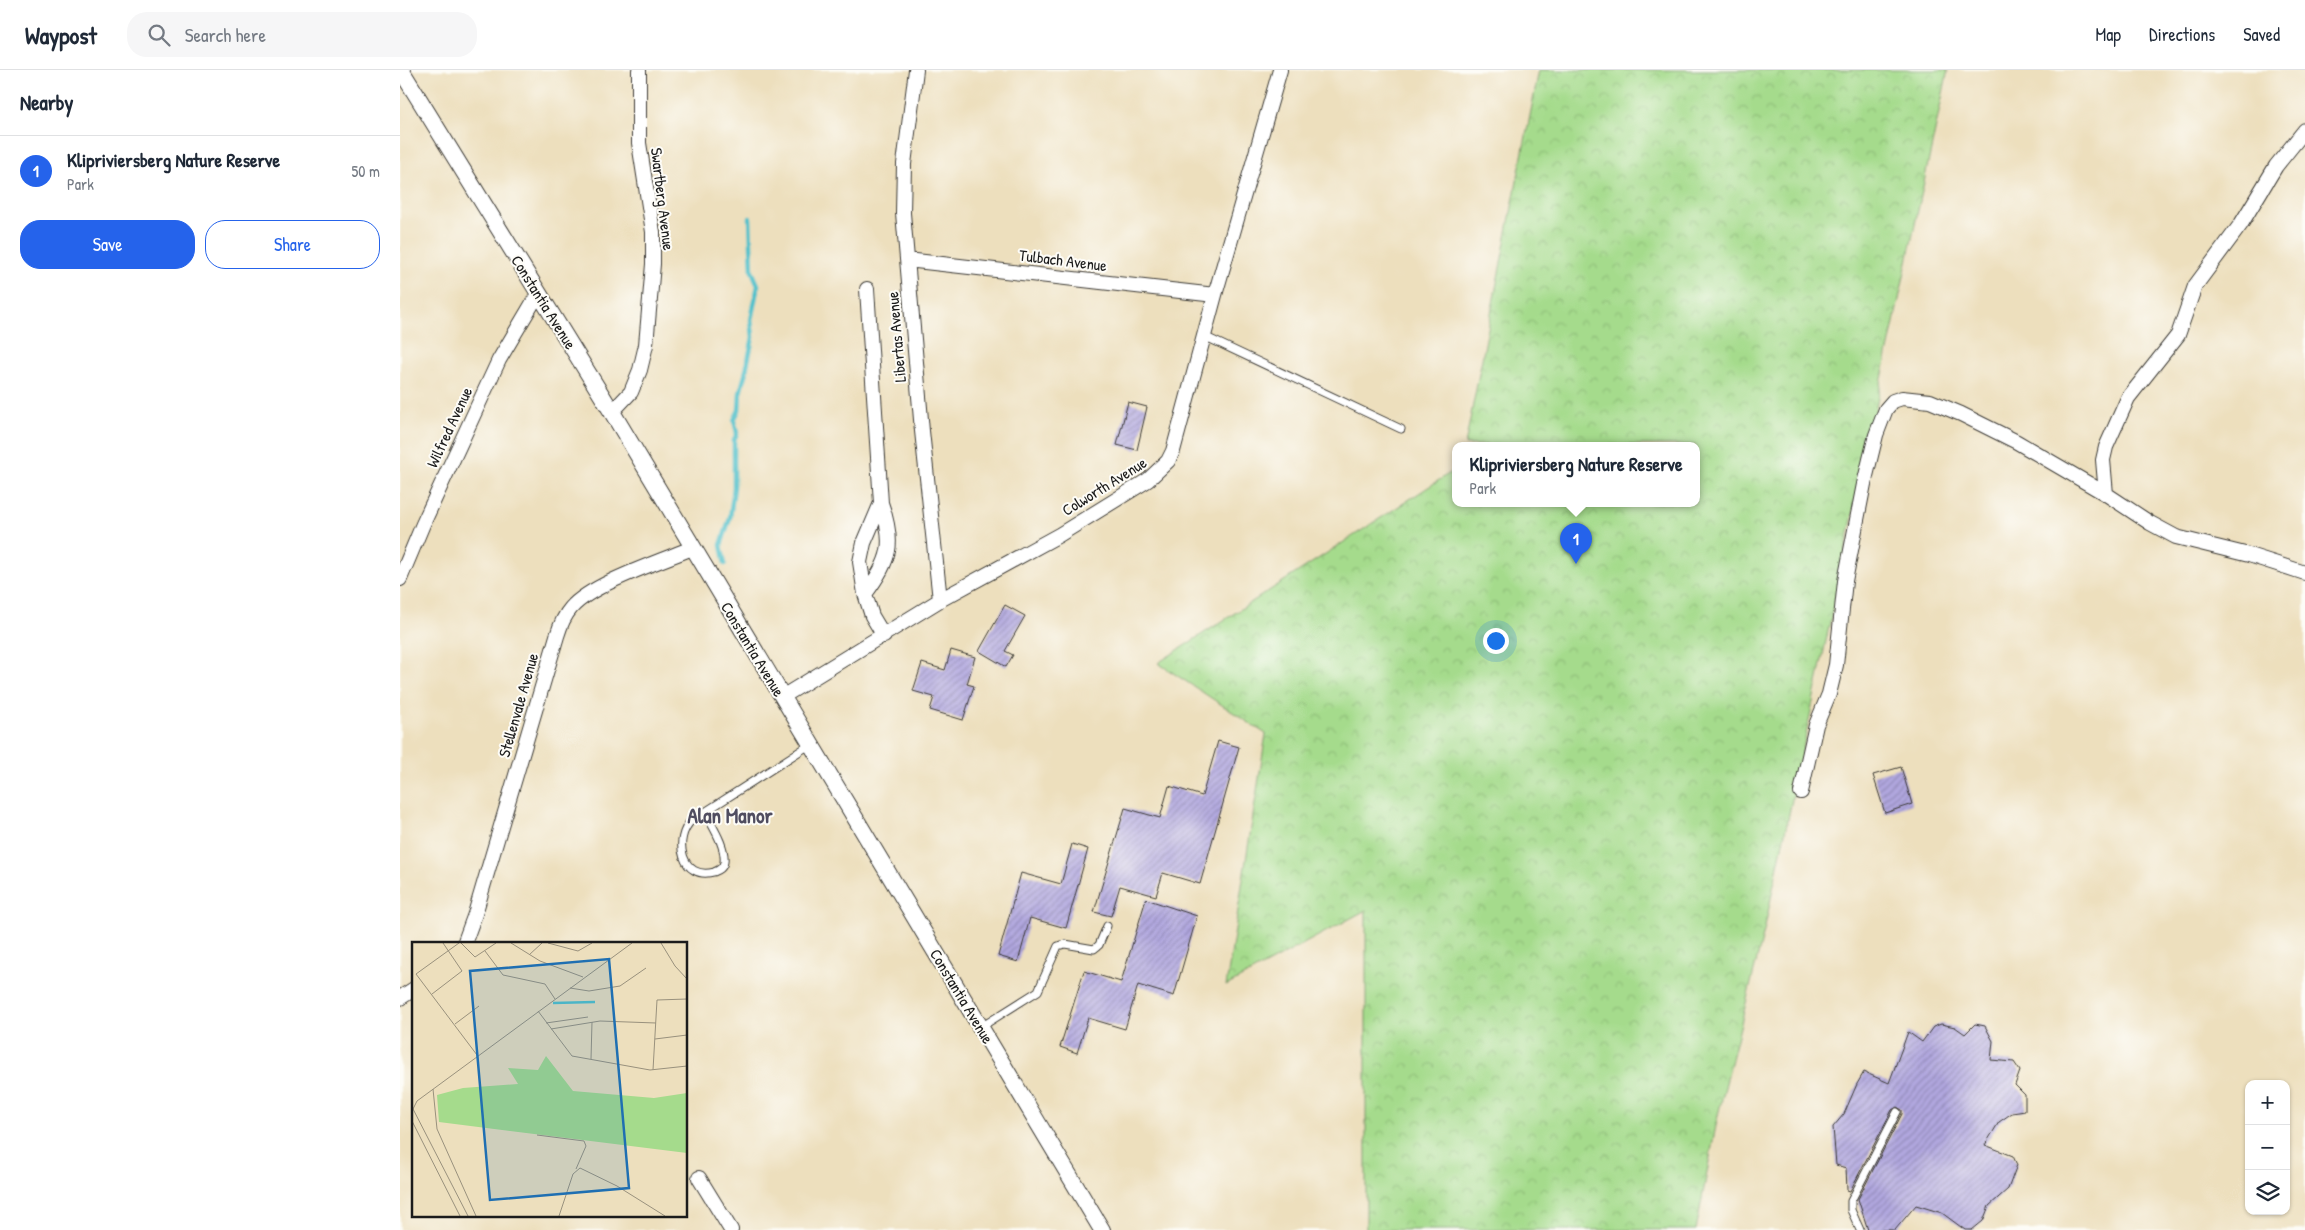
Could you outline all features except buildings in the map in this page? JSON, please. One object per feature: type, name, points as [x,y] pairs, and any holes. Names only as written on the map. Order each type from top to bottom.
[{"type":"street","name":"Constantia Avenue","points":[[401,70],[612,412],[1102,1230]]},
{"type":"street","name":"Swartberg Avenue","points":[[612,412],[631,392],[640,370],[646,345],[653,273],[654,246],[639,143],[639,70]]},
{"type":"street","name":"Libertas Avenue","points":[[916,70],[904,164],[903,213],[922,431],[940,600]]},
{"type":"street","name":"Colworth Avenue","points":[[782,697],[940,600],[1059,535],[1148,480],[1162,469],[1173,451],[1215,295],[1280,70]]},
{"type":"street","points":[[2106,494],[2102,460],[2128,398],[2178,335],[2195,286],[2241,224],[2276,166],[2305,130]]},
{"type":"street","name":"Tulbach Avenue","points":[[907,260],[1215,295]]},
{"type":"street","points":[[865,594],[881,573],[887,558],[888,524],[881,503],[867,289]]},
{"type":"street","name":"Wilfred Avenue","points":[[400,579],[423,524],[499,360],[538,294]]},
{"type":"street","points":[[1801,792],[1816,725],[1829,694],[1836,665],[1845,581],[1864,484],[1876,435],[1886,408],[1893,401],[1902,398],[1930,401],[1961,414],[2017,442],[2176,537],[2305,573]]},
{"type":"street","points":[[881,503],[864,543],[860,562],[865,594],[872,616],[884,636]]},
{"type":"street","name":"Stellenvale Avenue","points":[[465,942],[475,914],[557,636],[566,616],[590,592],[692,548]]},
{"type":"street","points":[[400,998],[412,990]]},
{"type":"street","points":[[700,1178],[731,1230]]},
{"type":"lane","points":[[1204,336],[1401,429]]},
{"type":"lane","points":[[705,812],[723,851],[724,860],[723,867],[719,870],[702,873],[685,862],[682,853],[684,835],[692,820],[811,744]]},
{"type":"lane","points":[[980,1027],[1038,991],[1058,946],[1065,944],[1094,949],[1099,945],[1107,926]]},
{"type":"lane","points":[[1860,1230],[1851,1210],[1851,1201],[1897,1112]]},
{"type":"green space","points":[[1539,70],[1948,70],[1764,931],[1718,1115],[1696,1230],[1366,1230],[1366,910],[1226,986],[1266,734],[1158,663],[1452,472],[1452,507],[1700,507],[1700,442],[1466,442]]},
{"type":"waterway","points":[[725,564],[721,545],[730,518],[734,487],[734,440],[737,433],[734,420],[739,410],[740,393],[753,337],[751,320],[758,285],[752,271],[750,218]]},
{"type":"place","name":"Klipriviersberg Nature Reserve","points":[[1576,564]]},
{"type":"district","name":"Alan Manor","points":[[730,816]]}]
